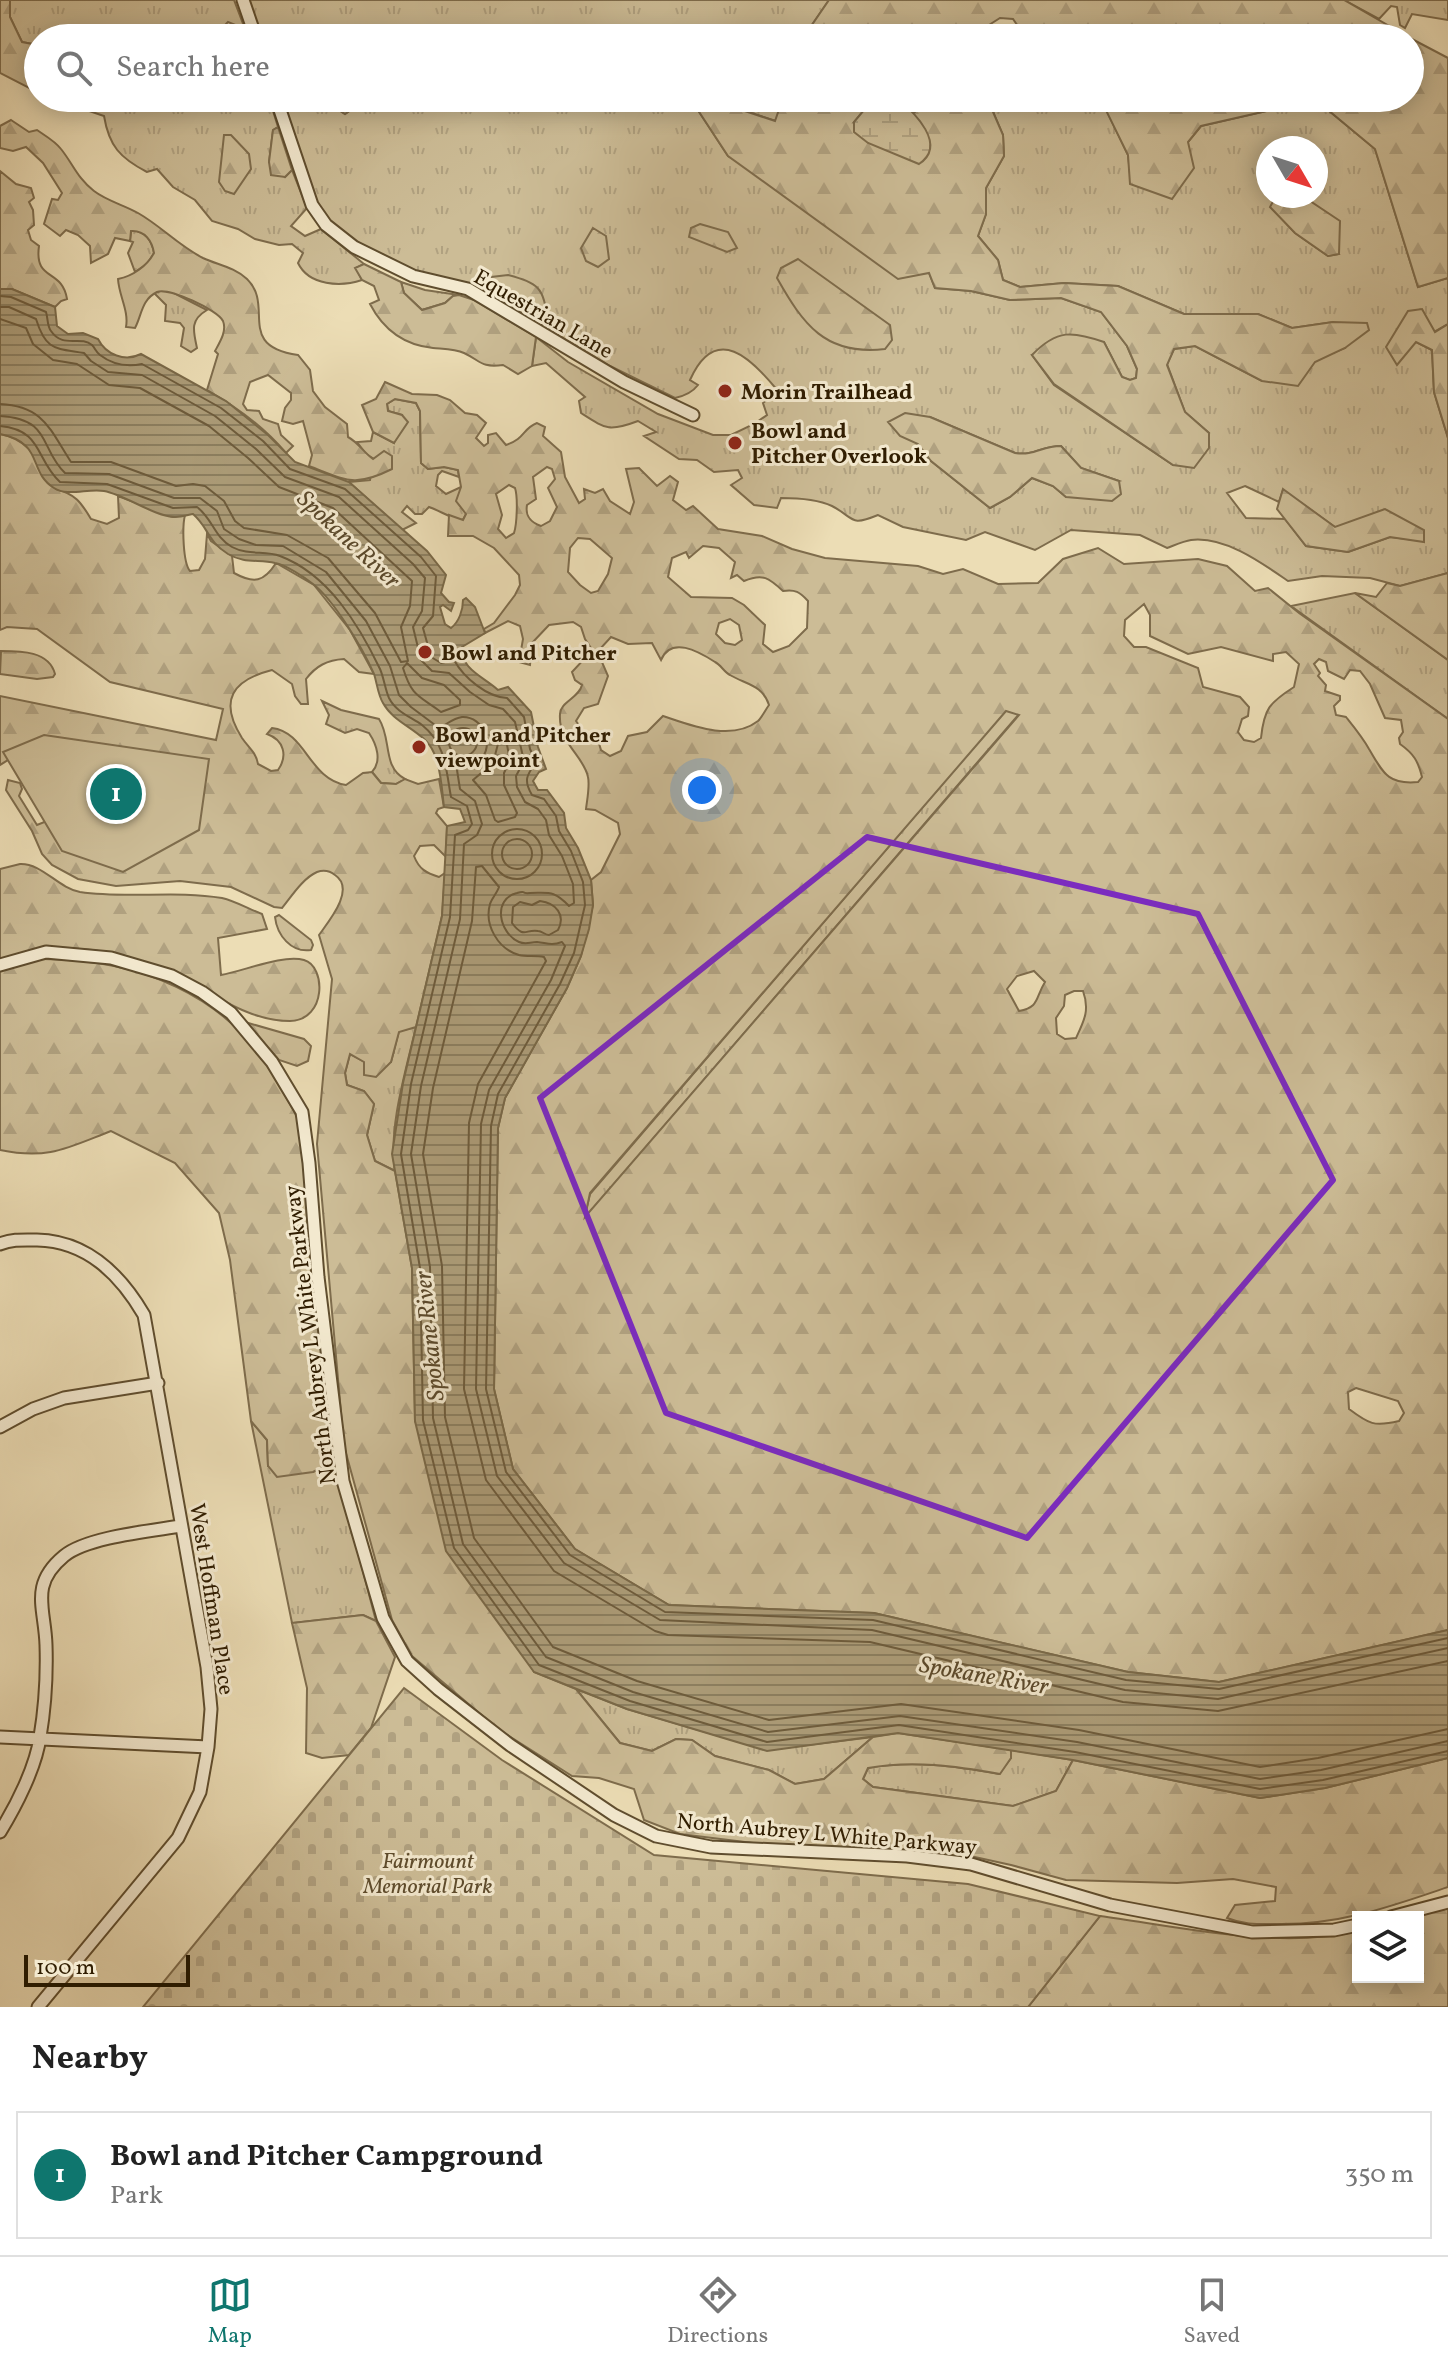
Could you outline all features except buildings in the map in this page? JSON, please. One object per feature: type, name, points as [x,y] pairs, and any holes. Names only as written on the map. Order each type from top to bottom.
[{"type":"street","points":[[243,0],[251,24]]},
{"type":"street","name":"Equestrian Lane","points":[[281,112],[312,205],[326,225],[354,247],[413,276],[468,289],[624,382],[693,415]]},
{"type":"street","name":"North Aubrey L White Parkway","points":[[0,965],[46,952],[111,958],[172,976],[231,1013],[272,1062],[302,1112],[343,1481],[383,1618],[407,1661],[510,1745],[614,1815],[656,1836],[711,1847],[907,1856],[971,1864],[1110,1905],[1252,1932],[1334,1930],[1352,1926]]},
{"type":"street","name":"West Hoffman Place","points":[[0,1244],[11,1240],[57,1241],[97,1259],[127,1286],[144,1315],[207,1667],[211,1709],[200,1792],[178,1838],[38,2007]]},
{"type":"street","points":[[0,1427],[33,1409],[64,1398],[158,1383]]},
{"type":"street","points":[[0,1832],[15,1807],[40,1740],[46,1642],[40,1607],[43,1586],[51,1569],[66,1554],[85,1544],[181,1526]]},
{"type":"street","points":[[0,1737],[208,1747]]},
{"type":"street","points":[[1414,1911],[1448,1902]]},
{"type":"highlighted area","points":[[867,837],[1198,914],[1333,1180],[1027,1538],[666,1413],[540,1098]]},
{"type":"green space","points":[[0,0],[10,0],[10,17],[24,42],[24,85],[0,73]]},
{"type":"green space","points":[[10,0],[234,0],[243,24],[24,24],[24,42],[10,17]]},
{"type":"green space","points":[[249,0],[829,0],[813,24],[257,24]]},
{"type":"green space","points":[[829,0],[1344,0],[1386,24],[1016,24],[1013,19],[1000,18],[991,24],[813,24]]},
{"type":"green space","points":[[1344,0],[1448,0],[1448,20],[1412,14],[1407,24],[1400,24],[1397,7],[1391,6],[1379,19]]},
{"type":"green space","points":[[1424,45],[1448,58],[1448,278],[1418,287],[1375,149],[1330,112],[1424,112]]},
{"type":"green space","points":[[92,112],[273,112],[278,127],[273,130],[269,162],[285,177],[292,170],[307,208],[291,226],[305,236],[321,229],[364,264],[356,268],[362,280],[335,284],[318,280],[303,271],[298,263],[303,253],[292,244],[279,245],[255,239],[238,229],[212,221],[195,200],[173,187],[157,169],[147,172],[123,156],[109,135],[104,116]]},
{"type":"green space","points":[[287,112],[699,112],[728,156],[929,273],[935,288],[971,291],[1010,300],[1061,298],[1101,312],[1127,346],[1137,369],[1136,378],[1130,380],[1122,377],[1104,342],[1032,355],[1054,385],[1173,465],[1209,433],[1185,412],[1167,364],[1174,349],[1195,346],[1262,381],[1345,348],[1333,322],[1292,328],[1258,314],[1184,314],[1118,286],[1064,283],[1020,287],[1003,280],[998,260],[978,236],[986,214],[986,188],[1004,156],[1003,135],[993,112],[1107,112],[1128,155],[1131,183],[1188,142],[1201,126],[1262,112],[1330,112],[1375,149],[1418,287],[1448,278],[1448,324],[1416,342],[1432,350],[1434,392],[1448,438],[1448,573],[1400,586],[1370,578],[1322,576],[1288,581],[1230,546],[1204,540],[1188,541],[1167,548],[1140,535],[1071,530],[1035,550],[985,532],[966,540],[903,527],[878,515],[857,521],[832,506],[813,500],[781,498],[777,508],[754,505],[731,485],[742,478],[738,470],[714,472],[697,460],[679,459],[644,436],[656,432],[638,421],[614,428],[596,423],[581,413],[579,401],[585,397],[546,363],[532,366],[536,337],[568,362],[658,414],[713,435],[731,435],[767,415],[763,403],[778,391],[746,358],[722,350],[711,353],[700,363],[690,380],[698,385],[688,394],[675,398],[610,366],[541,325],[547,320],[470,285],[412,272],[356,244],[325,218],[315,198]],"holes":[[[930,417],[1015,453],[1061,446],[1081,468],[1119,481],[1066,497],[1053,486],[1032,478],[1010,497],[990,508],[931,461],[918,444]],[[1245,486],[1279,502],[1283,490],[1335,527],[1424,541],[1390,537],[1348,552],[1306,546],[1285,519],[1246,518],[1227,493]]]},
{"type":"green space","points":[[699,112],[748,112],[775,121],[778,112],[862,112],[854,122],[914,112],[993,112],[1003,135],[1004,156],[986,188],[986,214],[978,236],[998,260],[1003,280],[1020,287],[1064,283],[1118,286],[1184,314],[1258,314],[1292,328],[1333,322],[1367,323],[1369,330],[1345,348],[1315,362],[1298,386],[1262,381],[1195,346],[1174,349],[1167,365],[1185,412],[1209,433],[1209,448],[1194,468],[1173,465],[1054,384],[1032,355],[1049,340],[1074,334],[1104,342],[1122,377],[1130,380],[1136,378],[1137,369],[1127,346],[1101,312],[1061,298],[1010,300],[971,291],[935,288],[929,273],[898,279],[728,156]]},
{"type":"green space","points":[[748,112],[779,112],[776,121]]},
{"type":"green space","points":[[862,112],[912,112],[929,138],[927,156],[919,164],[868,143],[854,132],[854,122]]},
{"type":"green space","points":[[1107,112],[1262,112],[1201,126],[1188,142],[1194,168],[1172,199],[1130,184],[1128,155]]},
{"type":"green space","points":[[11,120],[29,132],[37,130],[56,143],[88,186],[99,194],[146,218],[194,253],[247,279],[255,290],[259,324],[267,343],[298,355],[310,370],[313,391],[325,407],[347,424],[348,437],[373,459],[384,451],[392,456],[392,469],[368,479],[350,480],[309,466],[312,455],[303,421],[293,424],[282,421],[291,393],[268,375],[250,382],[243,404],[247,410],[259,411],[263,419],[278,424],[281,435],[293,446],[286,453],[249,418],[207,390],[224,325],[219,316],[203,306],[181,296],[157,292],[145,303],[135,328],[126,327],[118,279],[134,273],[148,262],[154,253],[150,241],[144,234],[131,231],[130,241],[115,238],[108,254],[91,263],[90,246],[78,235],[66,230],[60,236],[44,224],[52,199],[58,200],[62,193],[43,163],[26,147],[13,151],[0,148],[0,126]]},
{"type":"green space","points":[[278,127],[292,170],[285,177],[271,175],[269,162],[273,130]]},
{"type":"green space","points":[[224,135],[231,135],[249,154],[251,169],[234,194],[225,191],[219,182]]},
{"type":"green space","points":[[0,171],[16,184],[31,188],[34,198],[29,202],[34,225],[28,230],[31,240],[39,246],[44,270],[60,283],[67,299],[55,307],[12,289],[0,289]]},
{"type":"green space","points":[[1271,208],[1320,208],[1340,221],[1339,254],[1328,256],[1295,233]]},
{"type":"green space","points":[[700,224],[728,232],[737,248],[727,252],[689,237],[691,228]]},
{"type":"green space","points":[[593,228],[606,236],[609,259],[598,267],[586,261],[581,248]]},
{"type":"green space","points":[[131,231],[147,237],[154,253],[148,263],[135,272],[128,253],[133,242],[130,241]]},
{"type":"green space","points":[[798,259],[890,325],[892,340],[885,349],[864,350],[831,342],[807,323],[777,278],[781,268]]},
{"type":"green space","points":[[364,264],[401,282],[404,293],[422,310],[459,295],[474,300],[536,337],[532,366],[518,374],[503,365],[485,365],[460,352],[422,346],[404,339],[381,321],[370,304],[379,300],[374,286],[362,280],[355,268]]},
{"type":"green space","points":[[508,275],[533,284],[542,294],[547,320],[541,325],[470,285],[474,279]]},
{"type":"green space","points":[[401,282],[425,290],[459,295],[422,310],[404,293]]},
{"type":"green space","points":[[166,289],[207,310],[195,322],[197,348],[191,352],[181,346],[184,328],[180,323],[165,321],[166,305],[154,293]]},
{"type":"green space","points":[[1422,309],[1435,332],[1448,324],[1448,438],[1434,392],[1432,350],[1416,342],[1397,365],[1386,347],[1408,311]]},
{"type":"green space","points":[[385,382],[412,394],[437,395],[450,400],[465,413],[477,415],[486,423],[476,438],[484,446],[488,443],[488,435],[496,433],[506,445],[537,423],[545,427],[543,436],[561,452],[565,477],[579,503],[585,499],[584,489],[595,493],[603,489],[610,501],[630,514],[634,502],[626,469],[639,468],[657,486],[670,476],[678,482],[673,500],[686,510],[693,506],[718,529],[762,536],[825,558],[918,566],[943,574],[963,569],[998,584],[1038,583],[1063,559],[1098,548],[1124,564],[1198,559],[1227,566],[1255,591],[1268,588],[1448,719],[1448,1630],[1219,1682],[1128,1672],[874,1613],[669,1605],[575,1549],[513,1469],[494,1389],[498,1128],[505,1098],[567,988],[581,956],[593,905],[591,880],[601,872],[620,834],[618,823],[595,810],[586,809],[589,789],[586,769],[563,733],[560,714],[563,706],[582,685],[575,680],[572,672],[585,658],[602,662],[608,676],[598,704],[584,708],[576,721],[584,732],[597,737],[601,750],[610,756],[621,751],[628,736],[647,732],[663,716],[710,730],[736,730],[758,721],[769,705],[758,689],[730,675],[717,663],[693,650],[671,649],[661,660],[652,643],[628,644],[611,637],[601,648],[593,651],[581,627],[573,622],[549,625],[532,643],[530,665],[519,662],[523,639],[520,626],[508,621],[485,633],[484,629],[494,623],[515,595],[520,585],[519,575],[494,548],[473,536],[448,536],[449,515],[463,520],[466,514],[456,501],[461,487],[458,470],[444,467],[428,469],[421,463],[420,411],[416,403],[395,399],[387,404],[388,411],[402,415],[408,422],[394,443],[373,432],[362,405],[376,399]],"holes":[[[547,467],[552,469],[555,479],[548,488],[557,507],[550,521],[541,526],[531,520],[527,512],[527,505],[536,499],[533,477]],[[509,485],[515,488],[516,517],[514,533],[506,538],[498,529],[502,515],[496,494]],[[578,538],[590,539],[612,558],[608,574],[598,591],[591,593],[568,572],[570,548]],[[703,546],[719,548],[735,562],[731,578],[737,575],[744,581],[765,578],[783,591],[802,595],[808,601],[807,628],[789,646],[773,652],[763,644],[765,625],[744,605],[732,598],[691,597],[668,577],[672,558],[686,552],[689,558]],[[1144,604],[1150,615],[1150,636],[1188,654],[1221,647],[1273,661],[1273,654],[1286,652],[1299,664],[1294,687],[1269,708],[1261,738],[1254,742],[1244,740],[1238,732],[1242,719],[1248,716],[1249,707],[1240,697],[1203,687],[1198,668],[1146,647],[1134,647],[1124,636],[1125,620]],[[730,619],[739,625],[742,640],[735,645],[725,643],[716,634],[719,623]],[[1319,659],[1326,662],[1328,671],[1344,679],[1350,670],[1360,671],[1370,684],[1385,718],[1401,720],[1403,732],[1399,738],[1400,744],[1417,762],[1422,777],[1418,782],[1399,781],[1382,770],[1346,717],[1336,715],[1334,706],[1340,696],[1325,691],[1326,685],[1318,676],[1320,673],[1314,664]],[[1006,711],[1019,715],[585,1217],[590,1193]],[[1034,971],[1045,982],[1034,1004],[1019,1011],[1007,989],[1017,976]],[[1083,991],[1086,1010],[1076,1038],[1065,1039],[1057,1034],[1056,1018],[1064,1006],[1065,995]],[[1356,1388],[1398,1401],[1404,1413],[1399,1421],[1383,1424],[1367,1421],[1349,1409],[1348,1392]]]},
{"type":"green space","points":[[395,399],[416,403],[420,411],[421,463],[428,469],[444,467],[458,470],[459,477],[442,471],[436,486],[446,494],[461,487],[466,514],[463,520],[429,507],[422,514],[415,514],[407,506],[402,512],[416,523],[402,530],[349,482],[370,480],[374,459],[357,442],[371,441],[373,432],[394,443],[402,415],[388,411],[387,404]]},
{"type":"green space","points":[[905,413],[930,417],[1015,453],[1061,446],[1081,468],[1119,481],[1121,494],[1112,501],[1066,497],[1053,486],[1032,478],[1010,497],[990,508],[931,461],[918,444],[900,436],[888,422]]},
{"type":"green space","points":[[0,434],[27,447],[56,489],[77,500],[91,519],[107,524],[119,518],[118,496],[173,517],[185,515],[184,544],[190,571],[199,570],[205,559],[207,534],[211,541],[232,556],[234,573],[247,579],[258,579],[276,563],[314,585],[350,630],[374,674],[359,672],[344,659],[322,664],[306,679],[308,704],[301,704],[292,684],[272,670],[247,680],[233,694],[231,713],[235,725],[258,764],[271,771],[278,770],[281,765],[281,744],[267,734],[272,728],[293,738],[324,774],[346,785],[363,773],[372,772],[381,783],[396,784],[405,779],[418,784],[439,779],[444,807],[436,813],[447,826],[446,857],[434,845],[420,846],[414,856],[427,872],[439,877],[445,873],[442,916],[416,1027],[399,1032],[391,1062],[376,1077],[364,1075],[364,1062],[350,1054],[345,1073],[347,1085],[364,1091],[374,1104],[367,1135],[375,1161],[395,1171],[412,1268],[415,1421],[534,1672],[576,1689],[620,1743],[652,1751],[676,1739],[692,1740],[715,1756],[769,1770],[795,1784],[824,1779],[873,1737],[898,1733],[1011,1750],[1011,1758],[1000,1774],[950,1766],[901,1764],[868,1768],[863,1779],[873,1787],[1013,1806],[1056,1791],[1073,1760],[1260,1798],[1325,1788],[1448,1758],[1448,1887],[1385,1908],[1352,1911],[1352,1916],[1343,1918],[1300,1924],[1252,1924],[1227,1918],[1235,1905],[1275,1901],[1276,1887],[1233,1879],[1177,1883],[1066,1880],[952,1852],[753,1843],[680,1834],[644,1820],[634,1789],[599,1778],[572,1776],[498,1729],[412,1656],[392,1620],[344,1446],[317,1144],[332,979],[319,935],[339,905],[343,888],[341,881],[331,873],[317,872],[302,883],[282,908],[231,887],[180,881],[116,886],[78,879],[52,865],[42,854],[32,831],[6,790],[8,780],[20,783],[22,789],[19,796],[37,825],[47,821],[13,757],[0,765],[0,696],[216,740],[223,709],[110,682],[37,629],[7,627],[0,630]]},
{"type":"green space","points":[[1283,489],[1335,527],[1385,509],[1424,530],[1424,542],[1390,537],[1348,552],[1306,546],[1277,509]]},
{"type":"green space","points":[[1448,573],[1448,660],[1355,593],[1376,597],[1387,583],[1400,586]]},
{"type":"green space","points":[[1355,593],[1448,660],[1448,719],[1291,606]]},
{"type":"green space","points":[[1,651],[25,652],[41,657],[52,666],[55,674],[37,679],[0,674]]},
{"type":"green space","points":[[322,701],[341,710],[379,719],[393,767],[405,779],[396,784],[381,783],[372,772],[377,763],[377,753],[369,733],[357,729],[345,733],[326,724],[329,715]]},
{"type":"green space","points":[[1006,710],[1019,714],[584,1219],[590,1194]]},
{"type":"green space","points":[[44,735],[209,759],[199,830],[123,872],[62,851],[3,752]]},
{"type":"green space","points":[[20,864],[36,867],[64,886],[80,892],[204,896],[227,899],[262,914],[267,929],[218,938],[221,975],[285,959],[304,960],[311,964],[319,982],[316,1003],[311,1012],[302,1018],[274,1020],[243,1010],[151,964],[87,949],[44,950],[0,960],[0,869]]},
{"type":"green space","points":[[279,915],[311,940],[311,950],[297,949],[286,941],[276,924],[275,917]]},
{"type":"green space","points":[[38,959],[110,965],[144,974],[206,1004],[233,1025],[257,1051],[288,1101],[298,1120],[306,1163],[334,1461],[313,1472],[277,1477],[268,1466],[267,1440],[251,1421],[230,1260],[219,1213],[175,1163],[111,1131],[57,1151],[31,1154],[0,1150],[0,970]]},
{"type":"green space","points":[[245,1022],[304,1039],[311,1046],[308,1061],[297,1066],[279,1060]]},
{"type":"green space","points":[[416,1027],[396,1118],[395,1171],[375,1161],[367,1135],[374,1104],[364,1091],[347,1085],[345,1073],[350,1054],[365,1062],[391,1062],[399,1031]]},
{"type":"green space","points":[[251,1421],[267,1440],[268,1466],[313,1472],[334,1461],[376,1621],[363,1615],[292,1623]]},
{"type":"green space","points":[[363,1615],[376,1621],[395,1657],[371,1728],[349,1755],[322,1758],[306,1753],[307,1688],[292,1623]]},
{"type":"green space","name":"Fairmount Memorial Park","points":[[404,1688],[502,1760],[654,1855],[968,1884],[1100,1916],[1028,2007],[143,2007]]},
{"type":"green space","points":[[576,1689],[627,1709],[767,1750],[873,1737],[824,1779],[795,1784],[769,1770],[715,1756],[692,1740],[676,1739],[652,1751],[620,1743]]},
{"type":"green space","points":[[1011,1750],[1073,1760],[1056,1791],[1013,1806],[873,1787],[863,1779],[868,1768],[901,1764],[950,1766],[999,1774],[1011,1758]]},
{"type":"green space","points":[[1448,1907],[1448,2007],[1028,2007],[1100,1916],[1263,1938],[1352,1932],[1352,1983],[1424,1983],[1424,1914]]},
{"type":"water","name":"Spokane River","points":[[0,289],[12,289],[55,307],[57,326],[68,334],[83,333],[98,339],[116,356],[141,354],[226,401],[295,462],[349,482],[427,551],[446,575],[441,593],[454,603],[451,611],[443,605],[440,607],[445,624],[451,628],[456,622],[466,598],[475,607],[485,633],[462,647],[465,661],[498,690],[508,687],[531,712],[546,769],[539,772],[533,781],[538,790],[547,790],[564,813],[566,828],[591,880],[593,905],[581,956],[567,988],[505,1098],[498,1128],[494,1389],[513,1469],[575,1549],[669,1605],[874,1613],[1128,1672],[1219,1682],[1448,1630],[1448,1758],[1325,1788],[1260,1798],[1073,1760],[898,1733],[767,1751],[627,1709],[534,1672],[446,1551],[415,1421],[412,1268],[392,1154],[403,1083],[442,916],[447,826],[465,822],[460,809],[444,807],[434,753],[424,739],[388,711],[374,674],[355,639],[330,601],[313,584],[279,564],[240,559],[228,554],[216,544],[193,514],[167,516],[104,491],[60,491],[40,474],[24,444],[0,434]]},
{"type":"place","name":"Morin Trailhead","points":[[725,391]]},
{"type":"place","name":"Bowl and Pitcher Overlook","points":[[735,443]]},
{"type":"place","name":"Bowl and Pitcher","points":[[425,652]]},
{"type":"place","name":"Bowl and Pitcher viewpoint","points":[[419,747]]},
{"type":"place","name":"Bowl and Pitcher Campground","points":[[116,794]]}]
